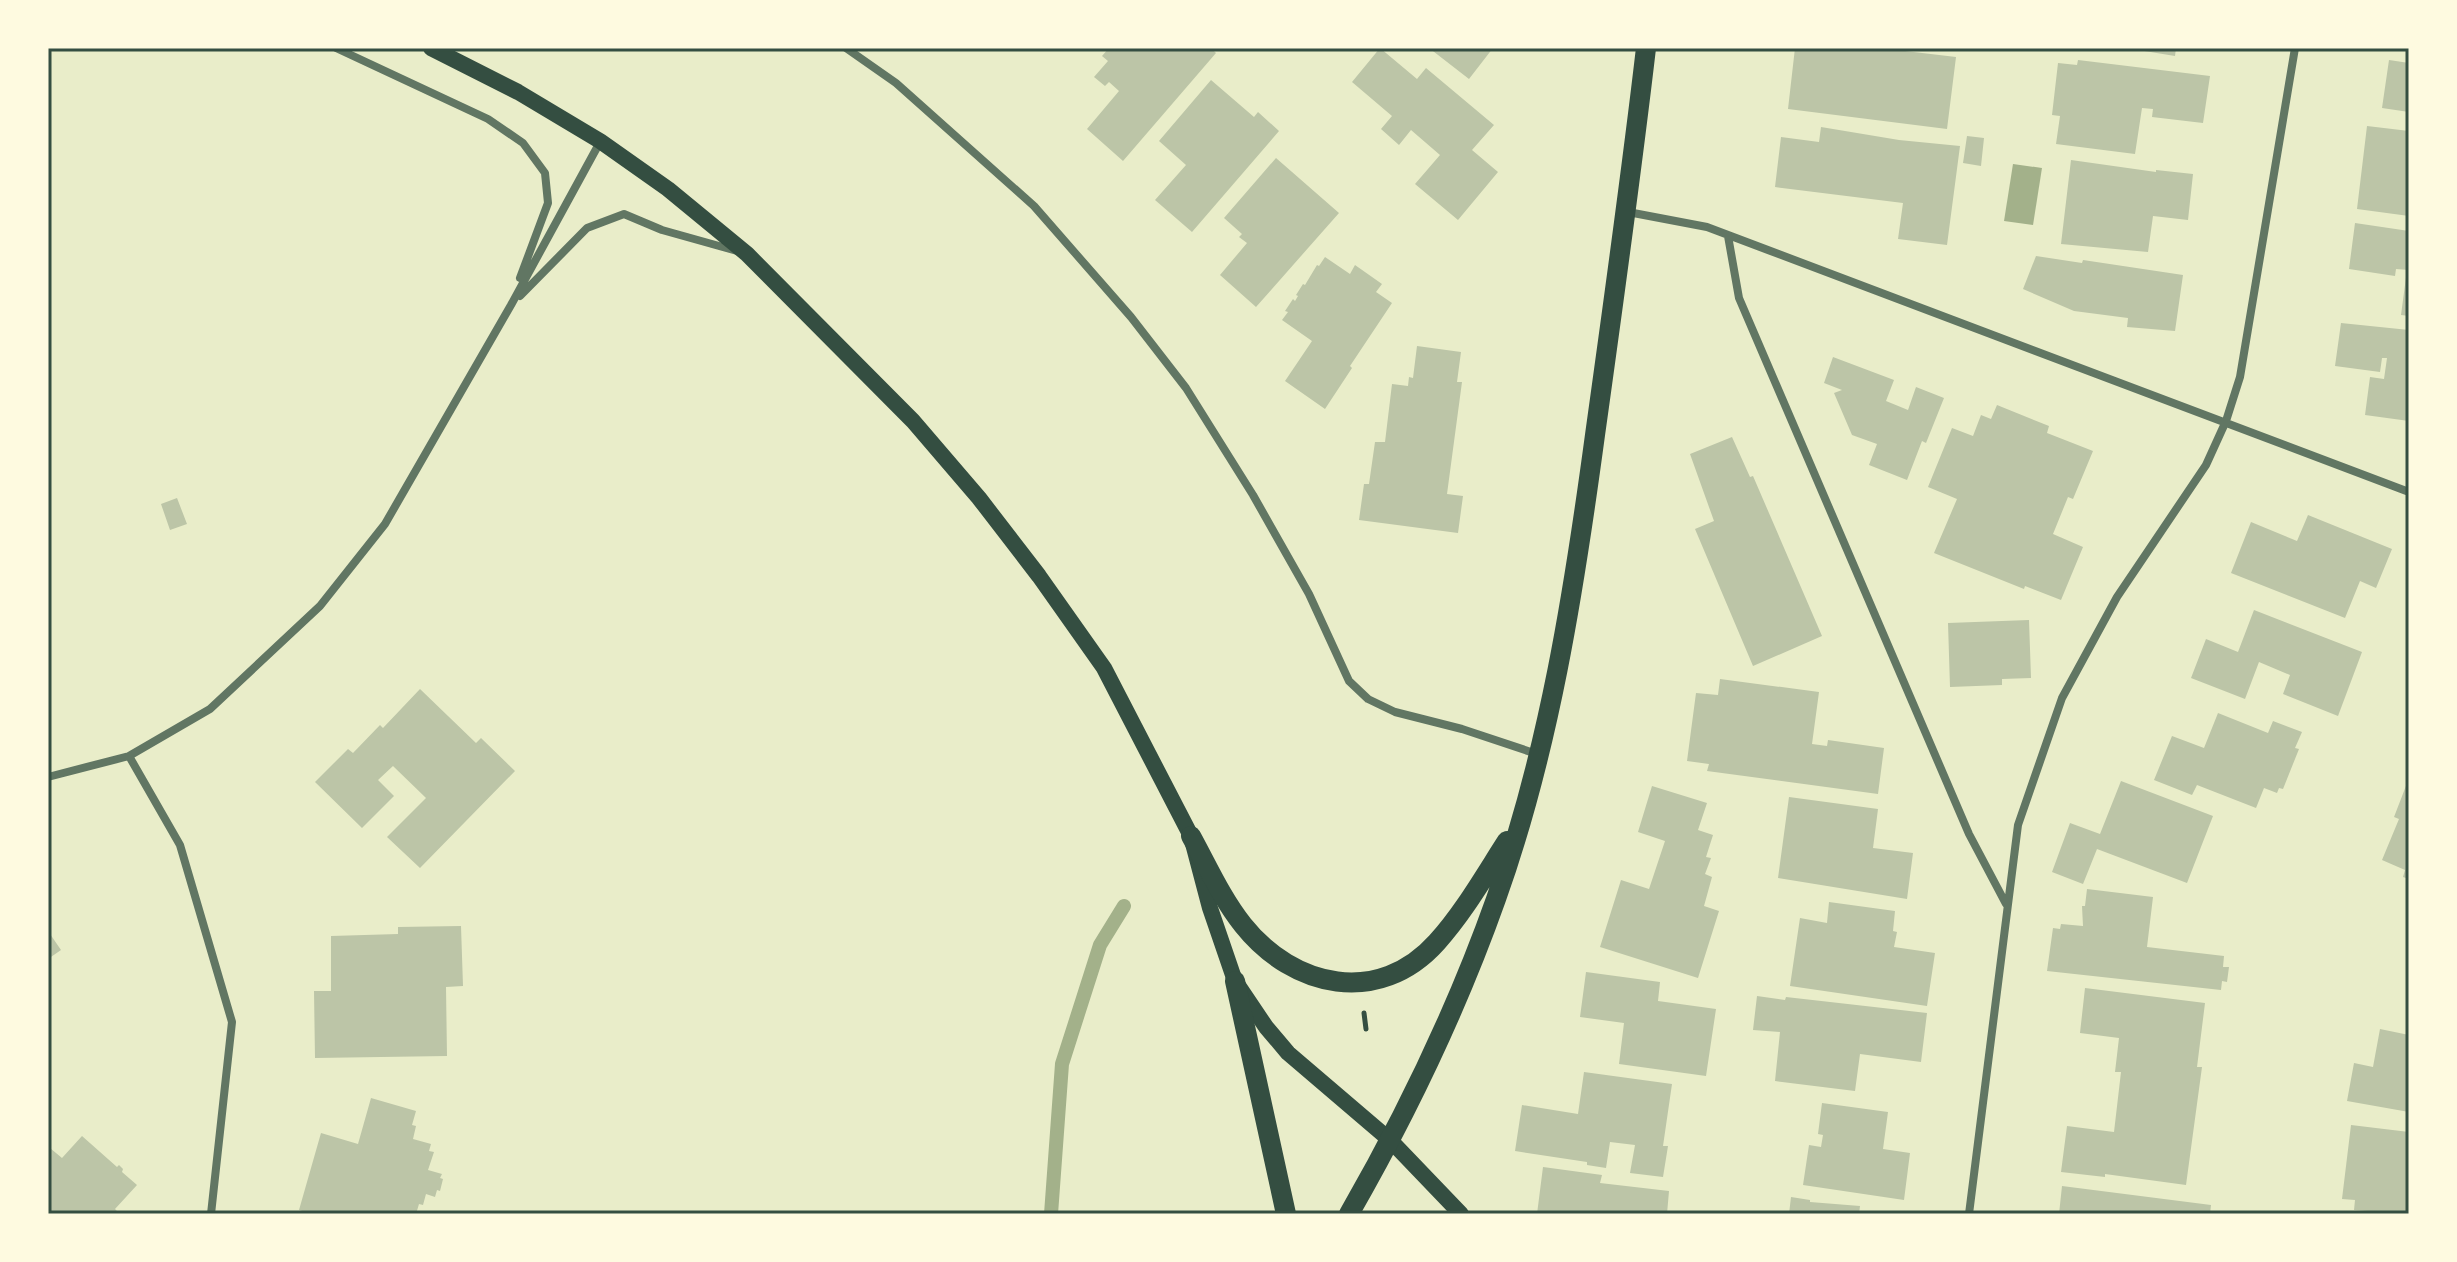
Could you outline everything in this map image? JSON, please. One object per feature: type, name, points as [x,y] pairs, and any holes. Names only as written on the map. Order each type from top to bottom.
[{"type":"main road","points":[[431,48],[518,92],[600,141],[668,189],[747,254],[913,421],[979,498],[1104,668],[1191,836],[1242,924],[1272,955],[1303,974],[1332,982],[1361,983],[1398,974],[1436,943],[1482,880],[1519,821]]},
{"type":"main road","points":[[1349,1214],[1391,1141],[1447,1025],[1497,898],[1539,755],[1579,553],[1627,212],[1646,48]]},
{"type":"main road","points":[[1191,836],[1210,908],[1235,981],[1286,1214]]},
{"type":"main road","points":[[1235,981],[1288,1053],[1391,1141],[1461,1214]]},
{"type":"street","points":[[336,48],[488,119],[523,143],[545,173],[548,203],[511,305]]},
{"type":"street","points":[[846,48],[896,83],[1034,206],[1131,317],[1186,388],[1253,495],[1309,594],[1349,681],[1368,699],[1395,712],[1462,729],[1539,755]]},
{"type":"street","points":[[1969,1214],[2018,825],[2062,698],[2117,597],[2206,465],[2226,421],[2240,377],[2295,48]]},
{"type":"street","points":[[48,777],[129,756],[210,709],[320,606],[385,524],[511,305],[600,141]]},
{"type":"street","points":[[1627,212],[1707,227],[2409,492]]},
{"type":"street","points":[[511,305],[587,228],[624,214],[662,230],[747,254]]},
{"type":"street","points":[[1728,236],[1739,298],[1969,834],[2007,905]]},
{"type":"street","points":[[129,756],[180,845],[232,1022],[211,1214]]},
{"type":"path","points":[[1363,1008],[1366,1029]]},
{"type":"shaded area","points":[[2013,164],[2042,168],[2033,225],[2004,221]]},
{"type":"building","points":[[1109,48],[1211,48],[1216,53],[1123,161],[1087,129],[1119,91],[1109,82],[1105,86],[1094,77],[1108,61],[1102,56]]},
{"type":"building","points":[[1380,48],[1417,79],[1426,68],[1494,125],[1472,150],[1498,172],[1458,220],[1415,184],[1440,155],[1411,130],[1399,145],[1381,129],[1392,116],[1352,82]]},
{"type":"building","points":[[1429,48],[1493,48],[1469,79]]},
{"type":"building","points":[[1795,48],[1880,48],[1956,57],[1947,129],[1788,109]]},
{"type":"building","points":[[2126,48],[2176,48],[2175,56]]},
{"type":"building","points":[[2078,60],[2210,76],[2203,123],[2152,117],[2153,109],[2142,108],[2135,154],[2056,144],[2060,116],[2052,115],[2058,63],[2077,65]]},
{"type":"building","points":[[2389,60],[2409,63],[2409,112],[2382,108]]},
{"type":"building","points":[[1211,80],[1254,117],[1258,112],[1279,131],[1192,232],[1155,200],[1186,165],[1159,141]]},
{"type":"building","points":[[2367,126],[2409,131],[2406,176],[2409,176],[2409,216],[2357,209]]},
{"type":"building","points":[[1821,127],[1960,146],[1947,245],[1898,239],[1903,203],[1775,187],[1781,137],[1819,142]]},
{"type":"building","points":[[1967,136],[1984,138],[1981,166],[1963,163]]},
{"type":"building","points":[[1276,158],[1339,213],[1256,307],[1220,275],[1247,243],[1239,237],[1242,234],[1224,218]]},
{"type":"building","points":[[2071,160],[2193,174],[2188,220],[2153,216],[2148,252],[2061,244]]},
{"type":"building","points":[[2355,223],[2409,231],[2409,270],[2396,269],[2395,276],[2349,269]]},
{"type":"building","points":[[2036,256],[2183,275],[2175,331],[2127,327],[2128,318],[2074,311],[2023,289]]},
{"type":"building","points":[[1325,257],[1350,274],[1355,265],[1382,284],[1376,292],[1392,303],[1325,409],[1285,381],[1312,341],[1282,320],[1303,284]]},
{"type":"building","points":[[2409,271],[2409,316],[2401,315]]},
{"type":"building","points":[[2341,323],[2409,330],[2409,421],[2365,415],[2370,377],[2384,379],[2387,358],[2382,358],[2380,372],[2335,366]]},
{"type":"building","points":[[1417,346],[1461,352],[1457,382],[1462,382],[1447,494],[1463,496],[1458,533],[1359,520],[1364,484],[1369,484],[1375,442],[1385,442],[1392,384],[1408,386],[1409,377],[1413,378]]},
{"type":"building","points":[[1833,357],[1894,380],[1886,401],[1908,410],[1916,387],[1944,398],[1907,480],[1869,465],[1877,444],[1852,435],[1834,393],[1842,390],[1824,383]]},
{"type":"building","points":[[1997,405],[2049,426],[2047,433],[2093,451],[2073,499],[2068,497],[2053,534],[2083,547],[2061,600],[2025,586],[2024,589],[1934,553],[1957,499],[1928,487],[1952,428],[1973,436],[1981,415],[1991,419]]},
{"type":"building","points":[[1732,437],[1750,477],[1753,476],[1822,636],[1753,666],[1695,529],[1714,521],[1690,454]]},
{"type":"building","points":[[177,498],[187,524],[170,530],[161,504]]},
{"type":"building","points":[[2308,515],[2392,549],[2376,588],[2360,581],[2345,618],[2231,573],[2251,522],[2297,541]]},
{"type":"building","points":[[2254,610],[2362,652],[2338,716],[2283,694],[2290,675],[2259,662],[2245,699],[2191,678],[2206,639],[2238,652]]},
{"type":"building","points":[[2029,620],[2031,678],[2002,679],[2002,685],[1950,687],[1948,623]]},
{"type":"building","points":[[1720,679],[1819,692],[1812,744],[1827,746],[1828,740],[1884,748],[1878,794],[1707,771],[1709,764],[1687,761],[1696,693],[1718,695]]},
{"type":"building","points":[[420,689],[476,743],[481,738],[515,771],[420,868],[387,837],[426,798],[393,766],[378,780],[394,796],[362,828],[315,782],[348,749],[353,753],[380,725],[383,728]]},
{"type":"building","points":[[2218,713],[2268,733],[2273,721],[2302,732],[2295,748],[2299,749],[2283,789],[2279,788],[2277,793],[2264,788],[2256,808],[2197,785],[2192,795],[2154,780],[2172,736],[2204,748]]},
{"type":"building","points":[[2409,778],[2409,879],[2403,877],[2405,870],[2382,860],[2399,819],[2394,817]]},
{"type":"building","points":[[2121,781],[2213,816],[2187,883],[2097,849],[2083,884],[2052,872],[2070,823],[2100,834]]},
{"type":"building","points":[[1652,786],[1707,803],[1698,830],[1713,835],[1706,857],[1711,858],[1705,874],[1712,877],[1704,906],[1719,911],[1698,978],[1600,947],[1621,880],[1649,889],[1665,841],[1638,832]]},
{"type":"building","points":[[1789,797],[1878,809],[1873,848],[1913,853],[1907,899],[1778,878]]},
{"type":"building","points":[[2087,889],[2153,897],[2147,947],[2224,956],[2223,967],[2229,967],[2227,982],[2222,981],[2221,990],[2047,971],[2053,928],[2060,929],[2061,924],[2083,926],[2082,906],[2085,906]]},
{"type":"building","points":[[1829,902],[1895,911],[1893,931],[1897,932],[1894,947],[1935,953],[1927,1006],[1790,986],[1800,918],[1827,923]]},
{"type":"building","points":[[461,926],[463,986],[446,987],[447,1056],[315,1058],[314,991],[331,991],[331,936],[398,934],[398,927]]},
{"type":"building","points":[[48,931],[61,950],[48,959]]},
{"type":"building","points":[[1586,972],[1660,982],[1658,1001],[1716,1009],[1706,1076],[1619,1064],[1624,1023],[1580,1017]]},
{"type":"building","points":[[2085,988],[2205,1003],[2197,1067],[2202,1067],[2186,1185],[2105,1174],[2105,1177],[2061,1172],[2067,1126],[2114,1132],[2121,1072],[2115,1072],[2119,1038],[2080,1033]]},
{"type":"building","points":[[1757,996],[1927,1013],[1921,1062],[1860,1054],[1855,1091],[1775,1081],[1780,1032],[1753,1030]]},
{"type":"building","points":[[2380,1029],[2409,1035],[2409,1112],[2347,1101],[2354,1063],[2373,1067]]},
{"type":"building","points":[[1584,1072],[1672,1084],[1663,1146],[1668,1146],[1663,1177],[1630,1173],[1635,1145],[1610,1142],[1606,1168],[1587,1165],[1587,1162],[1515,1151],[1522,1105],[1578,1114]]},
{"type":"building","points":[[371,1098],[416,1111],[412,1125],[416,1126],[413,1139],[431,1144],[429,1151],[434,1152],[428,1170],[442,1174],[440,1191],[437,1190],[435,1197],[426,1194],[416,1214],[312,1214],[299,1210],[321,1133],[358,1144]]},
{"type":"building","points":[[1822,1103],[1888,1112],[1883,1149],[1910,1153],[1904,1200],[1803,1185],[1809,1145],[1821,1147],[1823,1135],[1818,1134]]},
{"type":"building","points":[[2351,1125],[2409,1132],[2409,1214],[2354,1210],[2355,1200],[2342,1199]]},
{"type":"building","points":[[82,1136],[117,1167],[119,1165],[122,1172],[137,1185],[115,1209],[120,1214],[48,1214],[48,1149],[62,1158]]},
{"type":"building","points":[[1543,1167],[1602,1175],[1600,1183],[1669,1191],[1667,1214],[1537,1214]]},
{"type":"building","points":[[2062,1186],[2211,1205],[2210,1214],[2059,1214]]},
{"type":"building","points":[[1791,1197],[1810,1202],[1860,1206],[1859,1214],[1789,1214]]},
{"type":"waterway","points":[[1051,1214],[1062,1064],[1100,945],[1124,906]]}]
